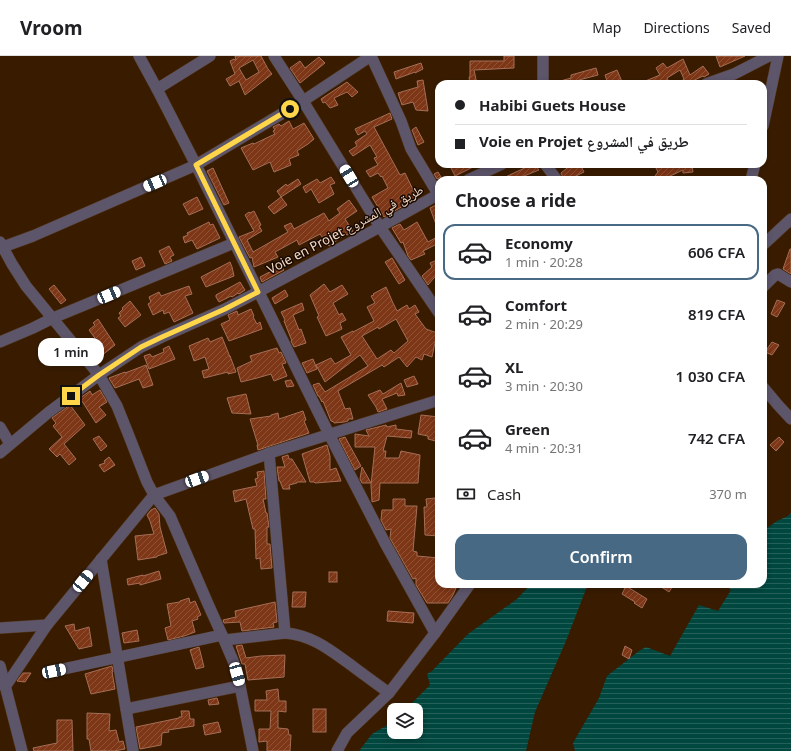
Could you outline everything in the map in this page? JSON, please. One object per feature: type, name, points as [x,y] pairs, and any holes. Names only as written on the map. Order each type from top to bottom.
[{"type":"street","points":[[139,56],[196,165],[384,543],[435,633]]},
{"type":"street","points":[[157,89],[210,56]]},
{"type":"street","points":[[274,56],[380,227],[435,307]]},
{"type":"street","points":[[252,751],[240,686],[234,663],[224,637],[170,516],[147,482],[117,406],[99,375],[26,286],[1,246],[33,236],[196,165],[303,101],[371,56],[401,121],[411,149],[435,188]]},
{"type":"street","points":[[543,56],[543,80]]},
{"type":"street","points":[[717,80],[734,74],[769,56]]},
{"type":"street","points":[[767,107],[778,56]]},
{"type":"street","points":[[476,176],[494,168]]},
{"type":"street","name":"Voie en Projet طريق في المشروع","points":[[0,453],[49,412],[99,375],[141,347],[225,309],[435,196]]},
{"type":"street","points":[[767,241],[791,219]]},
{"type":"street","points":[[0,342],[53,318],[234,243]]},
{"type":"street","points":[[767,283],[778,274],[791,282]]},
{"type":"street","points":[[767,392],[791,419]]},
{"type":"street","points":[[5,686],[47,625],[154,494],[269,453],[435,401]]},
{"type":"street","points":[[0,427],[10,444]]},
{"type":"street","points":[[269,453],[285,633]]},
{"type":"street","points":[[101,559],[134,751]]},
{"type":"street","points":[[337,751],[347,733],[390,693],[467,588]]},
{"type":"street","points":[[0,628],[47,625]]},
{"type":"street","points":[[54,671],[224,637],[285,633],[305,636],[325,646],[390,693]]},
{"type":"street","points":[[0,666],[5,686],[5,702],[22,751]]},
{"type":"street","points":[[126,709],[240,686]]},
{"type":"water","points":[[791,513],[791,751],[575,751],[573,743],[599,698],[607,676],[646,647],[670,656],[699,605],[718,611],[731,590],[729,588],[767,588],[767,528]]},
{"type":"water","points":[[527,588],[586,588],[566,641],[535,712],[526,751],[359,751],[372,734],[387,725],[387,739],[423,739],[423,703],[412,703],[430,685],[427,674],[432,671],[468,634],[517,599]]},
{"type":"building","points":[[235,56],[261,56],[272,74],[245,95],[239,81],[230,86],[226,79],[235,74],[230,61],[234,59],[236,60]],"holes":[[[253,60],[259,72],[246,80],[239,68]]]},
{"type":"building","points":[[504,56],[514,56],[514,68],[474,70],[476,80],[469,80],[470,61],[504,61]]},
{"type":"building","points":[[716,56],[745,56],[720,67]]},
{"type":"building","points":[[319,57],[325,63],[300,83],[290,68],[300,61],[305,68]]},
{"type":"building","points":[[683,59],[690,75],[703,66],[709,74],[694,80],[683,80],[684,79],[680,70],[667,78],[668,80],[648,80],[660,75],[656,68],[663,63],[667,68]]},
{"type":"building","points":[[421,63],[423,69],[396,79],[394,72]]},
{"type":"building","points":[[596,68],[598,75],[579,80],[564,80],[571,78],[571,75]]},
{"type":"building","points":[[617,70],[621,80],[607,80],[605,75]]},
{"type":"building","points":[[423,80],[428,111],[416,110],[413,102],[402,105],[398,93],[418,87],[417,81]]},
{"type":"building","points":[[347,82],[358,92],[352,97],[347,92],[334,98],[338,105],[330,108],[325,102],[323,103],[321,99]]},
{"type":"building","points":[[390,113],[392,119],[374,127],[400,175],[405,173],[417,198],[384,217],[372,197],[388,188],[382,176],[381,177],[378,173],[370,177],[366,171],[378,165],[374,158],[377,157],[370,145],[353,156],[349,151],[357,146],[355,142],[367,134],[365,131],[358,135],[355,129]]},
{"type":"building","points":[[289,121],[293,129],[304,123],[314,139],[297,151],[299,155],[289,159],[291,165],[274,172],[270,162],[253,170],[241,148],[253,143],[254,144],[275,134],[273,127],[279,124],[281,126]]},
{"type":"building","points":[[416,127],[424,142],[418,145],[412,130]]},
{"type":"building","points":[[213,168],[229,203],[224,205],[207,171]]},
{"type":"building","points":[[451,168],[471,168],[455,176]]},
{"type":"building","points":[[524,168],[537,168],[539,170],[524,176],[508,176]]},
{"type":"building","points":[[567,168],[582,168],[584,172],[576,176],[562,176],[561,173]]},
{"type":"building","points":[[656,168],[692,168],[693,172],[683,173],[683,170],[670,176],[655,176],[658,172]]},
{"type":"building","points":[[438,172],[440,176],[435,176],[434,174]]},
{"type":"building","points":[[331,177],[335,183],[330,185],[334,194],[319,203],[311,189],[306,193],[303,187],[317,179],[320,183]]},
{"type":"building","points":[[298,179],[301,184],[281,197],[277,191],[286,184],[287,186]]},
{"type":"building","points":[[197,197],[203,209],[189,215],[183,204]]},
{"type":"building","points":[[281,197],[287,205],[274,214],[268,207]]},
{"type":"building","points":[[349,200],[357,211],[345,219],[353,231],[329,246],[320,234],[299,245],[297,240],[275,252],[278,257],[254,267],[252,257],[250,258],[239,237],[254,231],[245,215],[249,212],[254,211],[261,225],[259,226],[262,231],[247,240],[253,252],[288,232],[284,226],[291,223],[294,229],[324,213],[329,221],[340,213],[337,209]]},
{"type":"building","points":[[435,206],[435,222],[430,208]]},
{"type":"building","points":[[209,222],[210,225],[213,224],[220,238],[197,249],[192,240],[185,243],[183,237],[188,235],[187,233]]},
{"type":"building","points":[[417,222],[428,242],[435,238],[435,245],[423,251],[425,254],[411,260],[403,242],[401,243],[392,228],[400,224],[404,230]]},
{"type":"building","points":[[169,246],[174,255],[170,257],[172,261],[165,264],[159,251]]},
{"type":"building","points":[[791,249],[791,274],[783,269]]},
{"type":"building","points":[[141,257],[145,266],[136,270],[132,261]]},
{"type":"building","points":[[392,258],[405,280],[399,284],[385,262]]},
{"type":"building","points":[[435,261],[435,277],[428,285],[422,276],[432,267],[430,263]]},
{"type":"building","points":[[230,262],[234,276],[206,287],[201,277]]},
{"type":"building","points":[[281,266],[284,270],[262,282],[260,277]]},
{"type":"building","points":[[240,282],[245,290],[219,302],[216,295]]},
{"type":"building","points":[[324,284],[330,292],[342,285],[348,294],[333,303],[339,315],[342,313],[346,320],[340,323],[342,329],[326,336],[317,317],[319,316],[310,295]]},
{"type":"building","points":[[54,285],[66,300],[61,304],[49,289]]},
{"type":"building","points":[[189,286],[192,294],[185,296],[193,313],[174,322],[169,312],[164,314],[163,310],[153,315],[148,304],[151,302],[149,297],[159,292],[161,296]]},
{"type":"building","points":[[386,287],[397,311],[407,305],[409,309],[415,305],[419,312],[415,314],[426,329],[435,332],[435,343],[432,357],[424,354],[422,360],[416,357],[407,367],[399,357],[384,367],[382,365],[338,391],[345,409],[350,408],[353,419],[334,423],[331,421],[323,401],[322,402],[318,396],[313,385],[319,383],[325,392],[368,366],[360,355],[325,382],[316,365],[331,358],[335,364],[351,355],[341,337],[374,321],[367,307],[375,303],[371,296],[374,295],[373,294]],"holes":[[[396,319],[408,341],[394,353],[391,350],[377,359],[362,336],[378,327],[379,329]]]},
{"type":"building","points":[[285,290],[288,296],[275,304],[272,298]]},
{"type":"building","points":[[777,300],[785,303],[777,317],[771,314]]},
{"type":"building","points":[[130,301],[141,315],[125,327],[118,318],[121,316],[119,313],[123,309],[122,308]]},
{"type":"building","points":[[302,303],[304,310],[293,315],[299,330],[301,329],[306,343],[294,347],[281,312]]},
{"type":"building","points":[[251,309],[254,316],[253,317],[257,324],[260,322],[262,329],[229,341],[221,324],[230,320],[228,315],[237,311],[238,315]]},
{"type":"building","points":[[98,319],[115,345],[101,356],[95,348],[100,345],[89,330],[95,325],[93,323]]},
{"type":"building","points":[[222,337],[236,372],[228,374],[228,372],[204,378],[202,371],[209,369],[205,357],[194,361],[189,346],[208,338],[210,342]]},
{"type":"building","points":[[772,342],[779,345],[772,355],[767,353],[767,349]]},
{"type":"building","points":[[169,346],[175,359],[149,369],[144,356],[150,354],[152,357],[164,352],[163,349]]},
{"type":"building","points":[[277,348],[279,353],[281,352],[286,363],[282,364],[287,376],[274,381],[271,374],[241,382],[237,368],[252,361],[250,356]]},
{"type":"building","points":[[313,359],[317,369],[307,373],[302,363]]},
{"type":"building","points":[[146,365],[153,385],[143,388],[139,379],[115,388],[109,378],[125,373]]},
{"type":"building","points":[[414,376],[418,384],[407,387],[404,380]]},
{"type":"building","points":[[291,380],[294,386],[287,387],[285,381]]},
{"type":"building","points":[[401,383],[405,395],[398,396],[397,393],[382,399],[387,409],[378,412],[368,395],[380,390],[383,394]]},
{"type":"building","points":[[100,390],[107,402],[99,407],[106,415],[96,423],[80,398],[90,391],[92,395]]},
{"type":"building","points":[[246,394],[251,414],[232,413],[227,398]]},
{"type":"building","points":[[70,405],[85,425],[64,444],[76,459],[69,465],[60,454],[57,457],[49,449],[62,437],[53,426],[56,423],[52,418]]},
{"type":"building","points":[[303,411],[306,420],[304,421],[309,433],[258,450],[258,445],[250,419],[271,416],[278,413],[279,419]]},
{"type":"building","points":[[421,415],[435,417],[435,441],[428,439],[428,436],[418,434]]},
{"type":"building","points":[[386,425],[387,427],[396,425],[396,429],[412,431],[411,438],[387,436],[383,451],[386,451],[385,458],[399,458],[401,451],[420,455],[418,483],[380,483],[379,500],[372,502],[371,485],[375,447],[355,447],[355,434],[369,436],[366,430]]},
{"type":"building","points":[[99,436],[107,446],[101,451],[93,439]]},
{"type":"building","points":[[345,437],[361,466],[355,470],[339,439]]},
{"type":"building","points":[[779,437],[784,442],[776,451],[770,445]]},
{"type":"building","points":[[327,445],[330,456],[330,470],[336,468],[341,481],[310,482],[302,454]]},
{"type":"building","points":[[288,455],[289,459],[292,459],[306,482],[297,482],[289,485],[290,489],[283,489],[279,481],[277,467],[285,467],[282,457]]},
{"type":"building","points":[[109,457],[115,465],[104,472],[99,465],[105,463],[104,461]]},
{"type":"building","points":[[362,467],[371,483],[362,483],[360,479]]},
{"type":"building","points":[[264,471],[266,499],[263,499],[269,527],[267,527],[267,544],[270,544],[272,568],[261,569],[260,558],[256,559],[255,529],[253,529],[246,499],[235,502],[233,491],[257,486],[255,479],[258,478],[257,472]]},
{"type":"building","points":[[435,498],[435,536],[425,535],[424,507],[427,507],[426,499]]},
{"type":"building","points":[[393,499],[405,499],[405,506],[417,506],[413,551],[417,552],[417,556],[435,558],[435,588],[456,588],[448,603],[427,603],[416,585],[416,578],[413,579],[390,538],[391,529],[386,530],[381,520],[382,510],[393,510]]},
{"type":"building","points":[[155,508],[159,514],[160,527],[167,553],[157,557],[138,560],[135,536],[154,534],[147,515]]},
{"type":"building","points":[[159,571],[161,579],[140,585],[140,583],[128,585],[127,579]]},
{"type":"building","points":[[329,572],[337,572],[337,582],[329,582]]},
{"type":"building","points":[[625,588],[629,588],[647,599],[642,608],[622,594]]},
{"type":"building","points":[[663,588],[672,588],[669,592]]},
{"type":"building","points":[[293,592],[306,592],[305,607],[292,607]]},
{"type":"building","points":[[189,598],[190,603],[195,601],[201,615],[197,617],[198,619],[192,621],[195,632],[168,640],[165,628],[171,626],[167,604],[180,602]]},
{"type":"building","points":[[275,602],[277,622],[273,623],[274,627],[242,631],[240,622],[224,623],[223,620],[236,617],[235,611]]},
{"type":"building","points":[[388,611],[414,613],[413,623],[387,621]]},
{"type":"building","points":[[74,624],[75,631],[89,627],[92,646],[79,649],[65,626]]},
{"type":"building","points":[[137,630],[139,641],[124,643],[122,633]]},
{"type":"building","points":[[242,645],[246,658],[285,655],[284,677],[248,680],[245,664],[242,664],[236,646]]},
{"type":"building","points":[[625,646],[632,650],[629,659],[622,655]]},
{"type":"building","points":[[199,647],[204,667],[196,669],[190,650]]},
{"type":"building","points":[[112,666],[115,689],[91,694],[85,674]]},
{"type":"building","points":[[23,673],[31,673],[25,682],[17,681]]},
{"type":"building","points":[[278,689],[279,701],[286,701],[286,712],[278,711],[278,728],[288,729],[289,735],[291,735],[290,751],[267,751],[267,741],[259,742],[259,729],[270,729],[271,711],[255,711],[255,700],[267,700],[266,691]]},
{"type":"building","points":[[217,698],[219,704],[209,705],[208,700]]},
{"type":"building","points":[[313,709],[326,709],[326,732],[313,732]]},
{"type":"building","points":[[181,711],[189,711],[190,719],[194,719],[194,726],[168,730],[169,732],[162,733],[161,745],[140,749],[136,727],[182,717]]},
{"type":"building","points":[[87,713],[110,714],[109,731],[116,730],[119,742],[123,741],[125,749],[114,751],[91,751],[89,739],[87,739]]},
{"type":"building","points":[[57,720],[72,720],[73,751],[34,751],[33,748],[57,743]]},
{"type":"building","points":[[218,722],[221,732],[205,735],[203,725]]},
{"type":"route","points":[[71,396],[141,347],[225,309],[258,292],[196,165],[290,109]]}]
